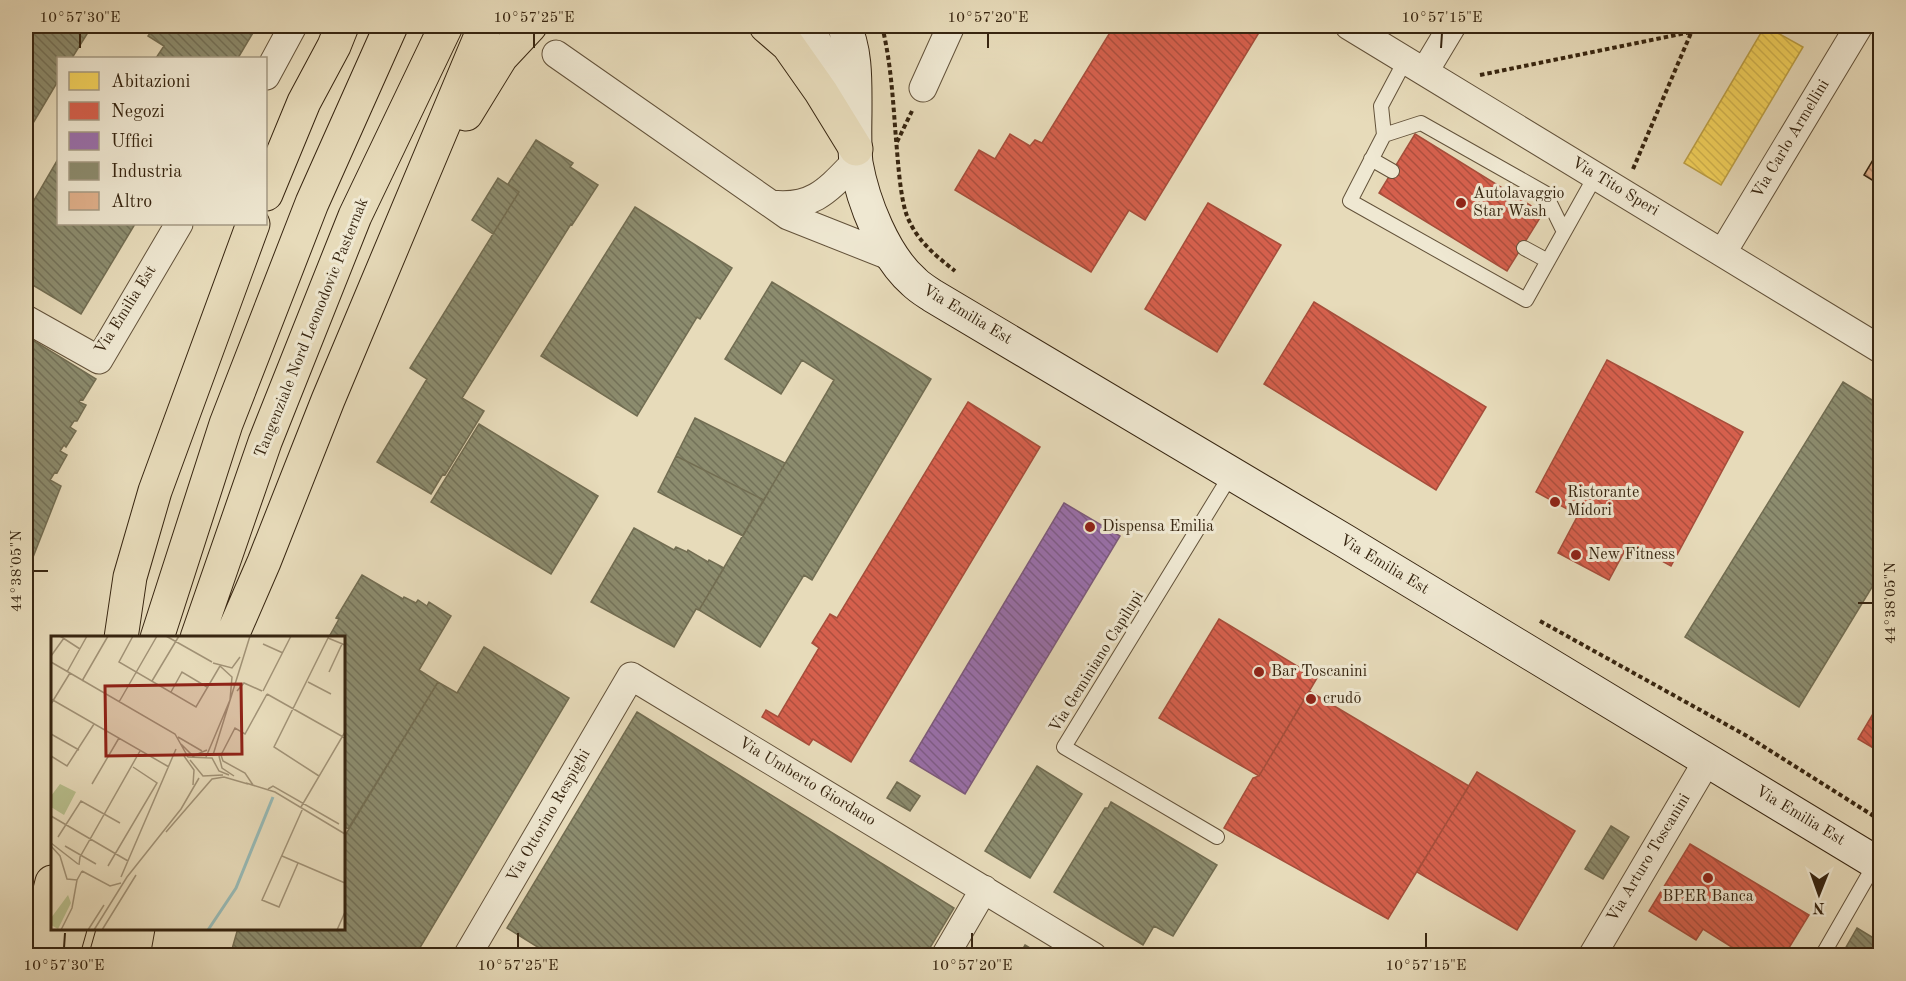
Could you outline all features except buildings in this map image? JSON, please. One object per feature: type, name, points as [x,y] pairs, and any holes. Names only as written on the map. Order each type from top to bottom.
[{"type":"highway","points":[[304,102],[321,26]]},
{"type":"highway","points":[[267,192],[304,102],[342,26]]},
{"type":"highway","points":[[158,636],[225,424],[312,203],[391,26]]},
{"type":"highway","name":"Tangenziale Nord Leonodovic Pasternak","points":[[198,636],[265,441],[355,216],[446,26]]},
{"type":"highway","points":[[232,636],[485,26]]},
{"type":"highway","points":[[328,400],[469,108],[501,57],[530,26]]},
{"type":"highway","points":[[766,26],[788,45],[821,92],[856,155]]},
{"type":"highway","points":[[121,636],[130,577],[155,491],[253,225]]},
{"type":"highway","points":[[136,636],[149,557],[192,394]]},
{"type":"highway","points":[[28,956],[40,931],[51,886]]},
{"type":"highway","points":[[62,956],[69,930]]},
{"type":"highway","points":[[106,956],[113,930]]},
{"type":"highway","points":[[133,956],[138,930]]},
{"type":"main road","name":"Via Emilia Est","points":[[803,26],[810,33],[830,75],[856,155],[868,209],[894,258],[913,282],[1878,863]]},
{"type":"main road","name":"Via Emilia Est","points":[[843,26],[851,51],[855,81],[856,155]]},
{"type":"street","points":[[267,74],[293,26]]},
{"type":"street","points":[[923,88],[951,26]]},
{"type":"street","name":"Via Tito Speri","points":[[1349,26],[1881,349]]},
{"type":"street","points":[[1424,71],[1452,26]]},
{"type":"street","name":"Via Carlo Armellini","points":[[1723,252],[1859,26]]},
{"type":"street","points":[[556,54],[769,204],[804,223],[894,258]]},
{"type":"street","points":[[769,204],[788,206],[808,202],[836,182],[856,155]]},
{"type":"street","name":"Via Emilia Est","points":[[26,319],[99,360],[178,225]]},
{"type":"street","name":"Via Umberto Giordano","points":[[631,676],[1092,956]]},
{"type":"street","name":"Via Ottorino Respighi","points":[[469,955],[631,676]]},
{"type":"street","name":"Via Arturo Toscanini","points":[[1592,956],[1707,761]]},
{"type":"street","points":[[945,956],[984,889]]},
{"type":"lane","points":[[1424,71],[1381,106],[1383,135],[1350,201],[1526,300],[1596,175]]},
{"type":"lane","points":[[1383,135],[1421,123],[1545,193],[1564,232]]},
{"type":"lane","points":[[1371,159],[1392,171]]},
{"type":"lane","points":[[1524,248],[1548,261]]},
{"type":"lane","name":"Via Geminiano Capilupi","points":[[1217,837],[1064,747],[1232,474]]},
{"type":"lane","points":[[1822,956],[1878,863]]},
{"type":"path","points":[[882,26],[886,42],[898,167],[907,216],[928,250],[959,274]]},
{"type":"path","points":[[1623,192],[1694,26]]},
{"type":"path","points":[[1424,71],[1691,32]]},
{"type":"path","points":[[1530,615],[1747,736],[1881,820]]},
{"type":"place","name":"Autolavaggio Star Wash","points":[[1461,203]]},
{"type":"place","name":"Ristorante Midori","points":[[1555,502]]},
{"type":"place","name":"Dispensa Emilia","points":[[1090,527]]},
{"type":"place","name":"New Fitness","points":[[1576,555]]},
{"type":"place","name":"Bar Toscanini","points":[[1259,672]]},
{"type":"place","name":"crudō","points":[[1311,699]]},
{"type":"place","name":"BPER Banca","points":[[1708,878]]}]
